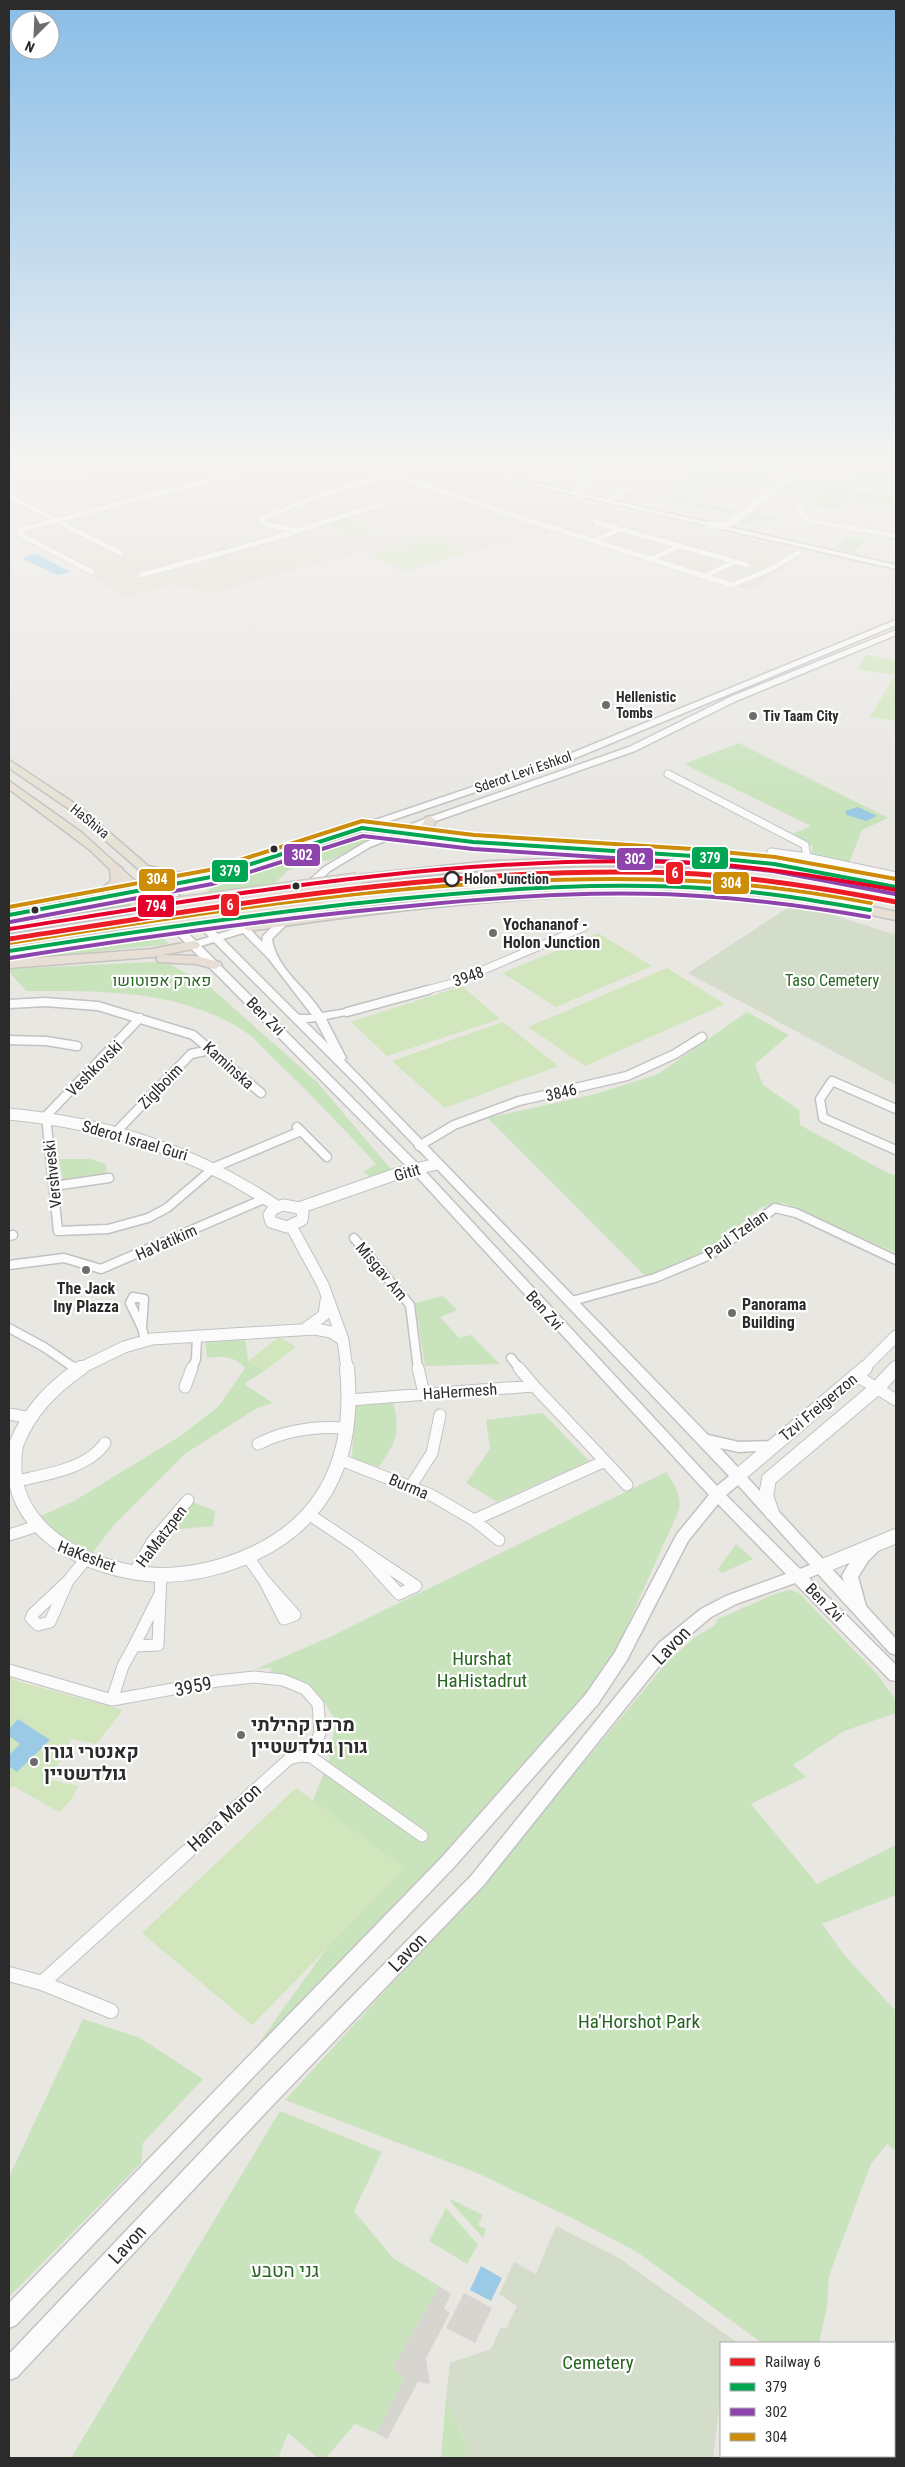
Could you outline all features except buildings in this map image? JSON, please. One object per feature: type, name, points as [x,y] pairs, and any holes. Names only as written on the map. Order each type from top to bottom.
[{"type":"highway","name":"HaShiva","points":[[9,763],[76,809],[165,887]]},
{"type":"highway","name":"HaShiva","points":[[9,784],[60,821],[116,868],[140,892]]},
{"type":"highway","points":[[430,820],[426,829],[443,839]]},
{"type":"highway","points":[[362,828],[443,839],[737,860],[811,870],[896,889]]},
{"type":"highway","points":[[9,929],[135,909],[357,879],[516,864],[648,863],[751,868],[817,876],[896,889]]},
{"type":"highway","points":[[87,902],[104,894],[114,886],[118,879],[116,868]]},
{"type":"highway","points":[[144,868],[172,876],[211,877]]},
{"type":"highway","points":[[9,951],[155,928],[320,906],[489,891],[614,885],[730,890],[839,903],[896,916]]},
{"type":"highway","points":[[9,916],[140,892]]},
{"type":"highway","points":[[247,928],[426,904],[600,892],[706,892],[839,903]]},
{"type":"highway","points":[[9,964],[152,953],[193,945]]},
{"type":"highway","points":[[73,959],[189,960],[215,965]]},
{"type":"main road","name":"Sderot Levi Eshkol","points":[[140,892],[211,877],[362,828],[585,751],[896,622]]},
{"type":"main road","name":"Sderot Levi Eshkol","points":[[193,945],[247,928],[285,906],[339,861],[361,848],[430,820],[648,743],[728,701],[896,632]]},
{"type":"main road","name":"Ben Zvi","points":[[165,887],[343,1065],[419,1146],[572,1301],[738,1476],[896,1649]]},
{"type":"main road","name":"Ben Zvi","points":[[140,892],[215,965],[418,1172],[717,1495],[896,1675]]},
{"type":"main road","points":[[270,955],[267,938],[283,922]]},
{"type":"main road","points":[[247,928],[304,993],[330,1035],[343,1065]]},
{"type":"main road","points":[[296,1018],[320,1018],[347,1012]]},
{"type":"main road","points":[[330,1035],[334,1023],[347,1012]]},
{"type":"main road","points":[[702,1439],[739,1447],[773,1445]]},
{"type":"main road","name":"Lavon","points":[[9,2318],[449,1861],[592,1699],[621,1656],[682,1538],[717,1495],[738,1476]]},
{"type":"main road","points":[[864,1616],[853,1591],[850,1576],[863,1557],[876,1546]]},
{"type":"main road","name":"Lavon","points":[[9,2369],[257,2107],[477,1881],[665,1647],[706,1613],[733,1600],[821,1568]]},
{"type":"street","points":[[705,576],[732,585],[754,576]]},
{"type":"street","points":[[668,774],[805,845],[807,857]]},
{"type":"street","points":[[771,852],[807,857],[896,876]]},
{"type":"street","name":"3948","points":[[347,1012],[460,980],[584,927]]},
{"type":"street","name":"Kaminska","points":[[9,1004],[45,1002],[98,1006],[193,1035],[261,1093]]},
{"type":"street","name":"Veshkovski","points":[[46,1116],[140,1018]]},
{"type":"street","name":"3846","points":[[419,1146],[454,1124],[518,1101],[627,1076],[675,1054],[702,1038]]},
{"type":"street","points":[[9,1040],[46,1041],[77,1046]]},
{"type":"street","name":"Ziglboim","points":[[116,1133],[191,1054],[210,1050]]},
{"type":"street","points":[[896,1109],[832,1081],[820,1098],[822,1118],[896,1150]]},
{"type":"street","name":"Sderot Israel Guri","points":[[9,1114],[46,1116],[159,1144],[215,1167],[278,1207]]},
{"type":"street","name":"Vershveski","points":[[46,1116],[58,1231],[108,1230],[148,1218],[167,1208],[215,1167]]},
{"type":"street","points":[[215,1167],[299,1129],[327,1157]]},
{"type":"street","name":"Gitit","points":[[301,1211],[437,1164]]},
{"type":"street","points":[[54,1186],[109,1178]]},
{"type":"street","name":"HaVatikim","points":[[9,1265],[64,1258],[101,1269],[266,1198]]},
{"type":"street","points":[[289,1205],[301,1211],[302,1220],[291,1226],[275,1224],[269,1219],[270,1212],[278,1207],[289,1205]]},
{"type":"street","name":"Paul Tzelan","points":[[572,1301],[655,1278],[710,1256],[774,1208],[796,1213],[879,1254],[896,1260]]},
{"type":"street","name":"HaKeshet","points":[[291,1226],[312,1263],[343,1340],[349,1400],[340,1460],[333,1481],[310,1515],[295,1531],[247,1556],[202,1569],[161,1574],[134,1572],[86,1559],[65,1551],[31,1528],[21,1511],[9,1468],[17,1440],[53,1388],[98,1357],[144,1334],[197,1336],[305,1330],[331,1332],[343,1340]]},
{"type":"street","name":"Misgav Am","points":[[354,1238],[410,1305],[415,1331],[419,1379],[424,1394]]},
{"type":"street","points":[[305,1330],[324,1315],[326,1297]]},
{"type":"street","points":[[9,1328],[44,1346],[77,1370]]},
{"type":"street","points":[[185,1387],[196,1358],[197,1336]]},
{"type":"street","name":"Tzvi Freigerzon","points":[[738,1476],[857,1376],[896,1336]]},
{"type":"street","points":[[511,1358],[534,1386],[627,1485]]},
{"type":"street","name":"Tzvi Freigerzon","points":[[773,1514],[766,1496],[769,1479],[878,1387],[896,1368]]},
{"type":"street","points":[[857,1376],[878,1387],[896,1400]]},
{"type":"street","name":"HaHermesh","points":[[349,1400],[534,1386]]},
{"type":"street","points":[[10,1414],[31,1418]]},
{"type":"street","points":[[411,1486],[433,1455],[437,1444],[440,1414]]},
{"type":"street","points":[[258,1444],[301,1428],[322,1425],[344,1428]]},
{"type":"street","points":[[12,1482],[66,1468],[97,1453],[106,1443]]},
{"type":"street","name":"Burma","points":[[340,1460],[411,1486],[440,1499],[474,1520],[499,1540]]},
{"type":"street","points":[[474,1520],[605,1461]]},
{"type":"street","name":"HaMatzpen","points":[[134,1572],[152,1542],[188,1500]]},
{"type":"street","points":[[310,1515],[416,1586],[399,1594],[357,1547]]},
{"type":"street","points":[[9,1535],[31,1528]]},
{"type":"street","points":[[821,1568],[896,1536]]},
{"type":"street","points":[[247,1556],[264,1580]]},
{"type":"street","points":[[68,1582],[86,1559]]},
{"type":"street","points":[[134,1646],[158,1645],[161,1574]]},
{"type":"street","points":[[112,1700],[123,1666],[160,1594]]},
{"type":"street","name":"3959","points":[[9,1670],[112,1700],[217,1681],[254,1677],[283,1680],[305,1689],[318,1704],[320,1733],[311,1757]]},
{"type":"street","points":[[311,1757],[422,1836]]},
{"type":"street","name":"Hana Maron","points":[[42,1983],[281,1764],[289,1758],[311,1757]]},
{"type":"street","points":[[9,1974],[42,1983],[111,2012]]},
{"type":"shaded area","points":[[91,576],[272,576],[210,593],[175,585],[126,597]]},
{"type":"shaded area","points":[[702,576],[772,576],[750,591]]},
{"type":"shaded area","points":[[439,2286],[451,2294],[444,2309],[450,2313],[426,2358],[430,2384],[418,2382],[387,2439],[376,2433],[404,2380],[393,2367]]},
{"type":"shaded area","points":[[464,2293],[492,2308],[475,2343],[446,2328]]},
{"type":"green space","points":[[866,655],[896,660],[896,721],[870,717],[895,675],[858,669]]},
{"type":"green space","points":[[739,743],[888,818],[862,830],[849,863],[811,856],[813,846],[792,834],[811,826],[684,764]]},
{"type":"green space","points":[[359,833],[378,837],[330,860],[307,863],[287,871],[273,885],[207,893],[211,887],[225,879]]},
{"type":"green space","points":[[129,898],[135,906],[9,925],[9,921]]},
{"type":"green space","name":"Taso Cemetery","points":[[795,903],[896,935],[896,1085],[688,973]]},
{"type":"green space","points":[[157,933],[169,944],[9,961],[9,956]]},
{"type":"green space","points":[[598,933],[652,966],[556,1007],[503,973]]},
{"type":"green space","name":"פארק אפוטושו","points":[[152,962],[173,963],[171,965],[197,979],[200,978],[317,1082],[394,1173],[374,1180],[363,1172],[376,1164],[255,1039],[241,1029],[216,1016],[164,999],[109,992],[26,991],[9,972],[9,969]]},
{"type":"green space","points":[[667,968],[725,1004],[585,1066],[528,1027]]},
{"type":"green space","points":[[462,986],[500,1019],[387,1056],[351,1022]]},
{"type":"green space","points":[[747,1012],[789,1035],[755,1064],[763,1085],[799,1110],[800,1125],[896,1176],[896,1253],[784,1203],[762,1207],[698,1258],[647,1278],[488,1118],[596,1094],[658,1074]]},
{"type":"green space","points":[[503,1022],[558,1066],[445,1108],[392,1061]]},
{"type":"green space","points":[[59,1159],[90,1159],[106,1164],[107,1175],[63,1182]]},
{"type":"green space","points":[[443,1296],[457,1310],[440,1317],[459,1338],[471,1335],[500,1364],[425,1366],[415,1303]]},
{"type":"green space","points":[[279,1337],[296,1347],[264,1371],[248,1361]]},
{"type":"green space","points":[[245,1338],[248,1361],[264,1371],[244,1384],[273,1403],[257,1408],[186,1453],[114,1525],[90,1556],[34,1519],[74,1501],[182,1435],[219,1406],[245,1368],[232,1359],[222,1357],[207,1358],[205,1341]]},
{"type":"green space","points":[[393,1400],[397,1428],[396,1435],[394,1442],[379,1467],[352,1458],[355,1404]]},
{"type":"green space","points":[[543,1413],[589,1461],[497,1502],[466,1483],[490,1449],[486,1420]]},
{"type":"green space","name":"Hurshat HaHistadrut","points":[[666,1472],[678,1495],[679,1510],[611,1662],[601,1678],[443,1859],[251,2054],[357,1906],[313,1801],[330,1757],[326,1753],[332,1741],[336,1721],[324,1702],[301,1680],[269,1671],[273,1668],[256,1669],[332,1636]]},
{"type":"green space","points":[[188,1500],[215,1511],[213,1526],[161,1531]]},
{"type":"green space","points":[[736,1544],[753,1559],[722,1573],[718,1569]]},
{"type":"green space","name":"Ha'Horshot Park","points":[[791,1590],[799,1593],[877,1674],[896,1700],[896,1713],[844,1731],[793,1765],[806,1777],[751,1804],[817,1884],[896,1845],[896,1895],[822,1924],[845,1956],[896,2011],[896,2151],[887,2144],[871,2164],[829,2276],[827,2307],[819,2342],[761,2342],[637,2252],[574,2219],[475,2172],[285,2100],[483,1884],[668,1661],[694,1638],[715,1625],[718,1619],[777,1593]]},
{"type":"green space","name":"קאנטרי גורן גולדשטיין","points":[[9,1677],[17,1681],[123,1710],[96,1744],[71,1739],[50,1780],[78,1786],[71,1800],[59,1812],[13,1786],[9,1790]]},
{"type":"green space","points":[[296,1788],[405,1868],[252,2025],[142,1933]]},
{"type":"green space","points":[[83,2019],[140,2038],[203,2079],[143,2143],[141,2163],[9,2297],[9,2177]]},
{"type":"green space","name":"גני הטבע","points":[[280,2111],[382,2152],[354,2211],[393,2258],[439,2286],[393,2367],[404,2380],[376,2433],[355,2424],[326,2458],[318,2458],[288,2433],[278,2458],[71,2458]]},
{"type":"green space","points":[[451,2199],[483,2215],[478,2225],[486,2229],[483,2238],[450,2201]]},
{"type":"green space","points":[[446,2208],[478,2245],[467,2264],[429,2241]]},
{"type":"green space","name":"Cemetery","points":[[556,2226],[619,2258],[737,2342],[720,2342],[720,2401],[713,2458],[464,2458],[468,2446],[446,2397],[450,2363],[491,2349],[501,2327],[506,2329],[517,2306],[499,2294],[514,2262],[536,2274]]},
{"type":"green space","points":[[446,2397],[468,2447],[464,2458],[441,2458]]},
{"type":"water","points":[[858,807],[877,816],[866,821],[847,815],[845,811]]},
{"type":"water","points":[[18,1719],[50,1740],[17,1772],[9,1766],[9,1755],[20,1744],[9,1736],[9,1729]]},
{"type":"water","points":[[481,2266],[502,2278],[491,2301],[470,2290]]},
{"type":"rail line","name":"6","points":[[9,939],[342,890],[511,875],[594,872],[678,873],[788,883],[896,902]]},
{"type":"transit line","name":"304","points":[[9,907],[209,870],[362,821],[474,835],[693,849],[775,857],[896,879]]},
{"type":"transit line","name":"379","points":[[9,915],[211,877],[362,828],[473,842],[693,856],[774,864],[896,887]]},
{"type":"transit line","name":"302","points":[[10,922],[212,884],[363,836],[473,849],[692,863],[773,871],[895,894]]},
{"type":"transit line","name":"794","points":[[9,929],[174,903],[340,880],[506,865],[589,862],[673,862],[785,872],[896,890]]},
{"type":"transit line","name":"304","points":[[9,943],[265,906],[420,889],[523,882],[591,879],[694,881],[783,889],[871,903]]},
{"type":"transit line","name":"379","points":[[9,951],[165,927],[323,907],[428,896],[591,886],[673,887],[754,892],[870,910]]},
{"type":"transit line","name":"302","points":[[10,958],[166,934],[323,914],[549,895],[631,894],[712,897],[782,903],[869,917]]},
{"type":"place","name":"Hellenistic Tombs","points":[[606,705]]},
{"type":"place","name":"Tiv Taam City","points":[[753,716]]},
{"type":"place","name":"Holon Junction","points":[[452,879]]},
{"type":"place","name":"Yochananof - Holon Junction","points":[[493,933]]},
{"type":"place","name":"The Jack Iny Plazza","points":[[86,1270]]},
{"type":"place","name":"Panorama Building","points":[[732,1313]]},
{"type":"place","name":"מרכז קהילתי גורן גולדשטיין","points":[[241,1735]]},
{"type":"place","name":"קאנטרי גורן גולדשטיין","points":[[34,1762]]}]
